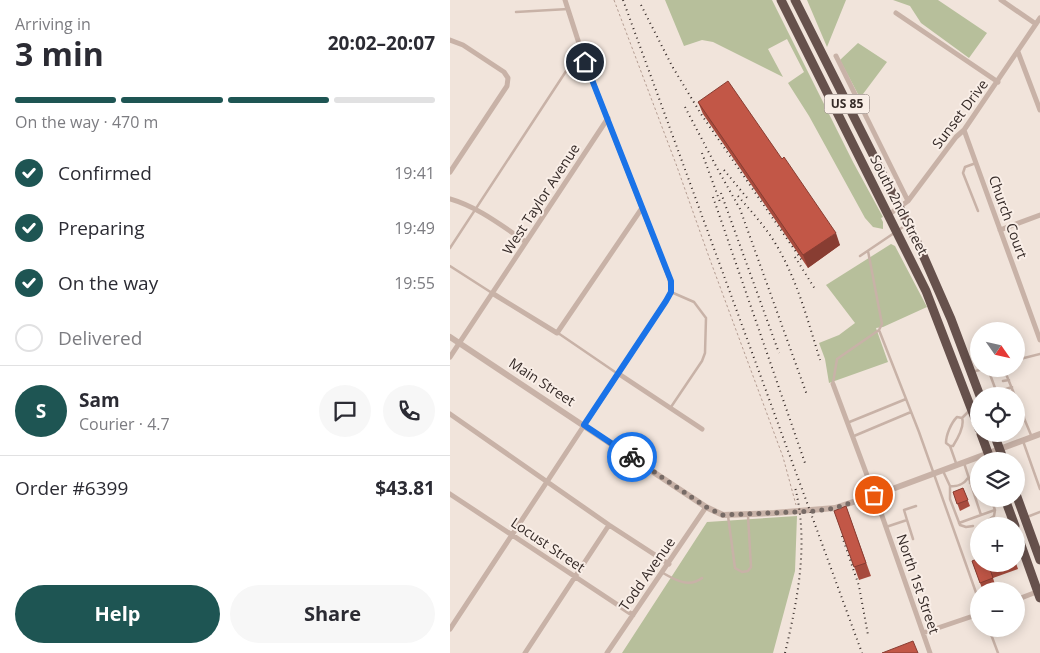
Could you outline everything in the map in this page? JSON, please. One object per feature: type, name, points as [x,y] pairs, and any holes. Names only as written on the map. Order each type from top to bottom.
[{"type":"highway","name":"South 2nd Street","points":[[781,0],[896,231],[939,324],[970,406]]},
{"type":"highway","name":"South 2nd Street","points":[[795,0],[937,286],[970,369]]},
{"type":"highway","points":[[997,442],[1001,452]]},
{"type":"highway","points":[[1025,518],[1040,560]]},
{"type":"highway","points":[[1025,556],[1039,594]]},
{"type":"street","points":[[450,629],[671,292],[670,279],[582,50],[565,0]]},
{"type":"street","points":[[1001,0],[1036,24]]},
{"type":"street","points":[[896,13],[998,82]]},
{"type":"street","name":"Sunset Drive","points":[[888,216],[908,201],[956,137],[964,130],[1040,18]]},
{"type":"street","points":[[450,40],[463,45],[504,72],[508,78],[507,86],[450,172]]},
{"type":"street","points":[[1018,52],[1040,110]]},
{"type":"street","points":[[836,56],[908,201]]},
{"type":"street","name":"West Taylor Avenue","points":[[450,357],[608,118]]},
{"type":"street","name":"Church Court","points":[[964,130],[1040,340]]},
{"type":"street","points":[[450,199],[475,209],[526,242]]},
{"type":"street","points":[[492,293],[557,333],[642,208]]},
{"type":"street","points":[[1000,230],[1040,215]]},
{"type":"street","name":"Main Street","points":[[450,336],[706,507],[723,515],[835,508],[970,461]]},
{"type":"street","points":[[618,374],[702,429]]},
{"type":"street","name":"North 1st Street","points":[[833,384],[930,653]]},
{"type":"street","points":[[450,414],[609,525],[669,564]]},
{"type":"street","name":"Main Street","points":[[1025,439],[1040,434]]},
{"type":"street","name":"Main Street","points":[[995,452],[1000,448],[1016,442]]},
{"type":"street","name":"Locust Street","points":[[450,494],[633,615]]},
{"type":"street","name":"Todd Avenue","points":[[607,653],[706,507]]},
{"type":"street","points":[[525,653],[609,525]]},
{"type":"street","points":[[1025,598],[1039,594]]},
{"type":"street","points":[[923,633],[970,617]]},
{"type":"lane","points":[[516,12],[568,9]]},
{"type":"lane","points":[[450,248],[574,59],[582,50]]},
{"type":"lane","points":[[976,162],[965,167],[963,173],[978,211]]},
{"type":"lane","points":[[860,256],[907,224]]},
{"type":"lane","points":[[833,384],[837,359],[878,330],[882,324],[868,251]]},
{"type":"lane","points":[[450,266],[492,293]]},
{"type":"lane","points":[[670,408],[702,361],[705,353],[706,318],[694,302],[671,292]]},
{"type":"lane","points":[[878,330],[911,412],[972,582]]},
{"type":"lane","points":[[557,333],[618,374]]},
{"type":"lane","points":[[1025,358],[1040,354]]},
{"type":"lane","points":[[1003,381],[1009,380],[1012,387]]},
{"type":"lane","points":[[847,423],[906,399]]},
{"type":"lane","points":[[970,410],[962,418],[957,417],[954,421],[946,443],[950,446],[970,482]]},
{"type":"lane","points":[[853,436],[911,412]]},
{"type":"lane","points":[[950,446],[953,446],[956,442],[963,424],[962,418]]},
{"type":"lane","points":[[1025,420],[1031,437]]},
{"type":"lane","points":[[1023,442],[1040,489]]},
{"type":"lane","points":[[943,470],[950,486],[950,499],[959,523],[962,527],[970,526]]},
{"type":"lane","points":[[950,486],[954,487],[965,482],[968,478]]},
{"type":"lane","points":[[913,539],[904,510],[916,506]]},
{"type":"lane","points":[[978,507],[980,515]]},
{"type":"lane","points":[[993,517],[995,510],[994,507]]},
{"type":"lane","points":[[959,523],[995,510]]},
{"type":"lane","points":[[1025,518],[1040,512]]},
{"type":"lane","points":[[728,515],[735,568],[742,572],[748,571],[752,567],[748,514]]},
{"type":"lane","points":[[886,527],[907,520]]},
{"type":"lane","points":[[663,573],[683,582],[694,582],[702,578]]},
{"type":"lane","points":[[992,637],[998,653]]},
{"type":"path","points":[[614,0],[783,457],[796,499],[797,511]]},
{"type":"green space","points":[[665,0],[772,0],[853,162],[883,217],[881,218],[883,229],[873,227],[865,218],[809,116],[788,83],[804,72],[787,39],[768,49],[783,77],[713,42],[702,40],[684,46]]},
{"type":"green space","points":[[807,0],[846,0],[827,47]]},
{"type":"green space","points":[[893,0],[938,0],[987,33],[969,58],[921,23],[910,6]]},
{"type":"green space","points":[[858,43],[887,62],[860,98],[840,60]]},
{"type":"green space","points":[[891,244],[895,246],[927,307],[883,327],[876,328],[888,362],[829,383],[825,359],[819,343],[839,335],[855,323],[826,285]]},
{"type":"green space","points":[[797,516],[795,571],[773,653],[622,653],[707,522]]},
{"type":"building","points":[[728,81],[782,159],[784,157],[836,233],[803,255],[698,102]]},
{"type":"building","points":[[963,488],[968,500],[957,504],[953,492]]},
{"type":"building","points":[[846,506],[866,563],[854,567],[834,511]]},
{"type":"building","points":[[976,572],[991,572],[993,578],[980,582]]},
{"type":"building","points":[[913,641],[918,653],[882,653]]},
{"type":"railway","points":[[623,0],[862,653]]},
{"type":"railway","points":[[641,5],[672,66],[701,114],[803,262]]},
{"type":"railway","points":[[685,107],[740,209],[807,395]]},
{"type":"railway","points":[[702,153],[720,202]]},
{"type":"railway","points":[[724,170],[748,199]]},
{"type":"railway","points":[[721,193],[779,353]]},
{"type":"railway","points":[[738,196],[768,232],[788,267],[800,297],[820,360]]},
{"type":"railway","points":[[713,197],[805,463]]},
{"type":"railway","points":[[795,257],[815,289]]},
{"type":"railway","points":[[785,653],[798,591],[800,570],[801,529],[795,487]]},
{"type":"railway","points":[[842,536],[859,586],[868,635]]},
{"type":"way so far","points":[[632,457],[706,507],[723,515],[816,511],[835,508],[874,495]]},
{"type":"route","points":[[585,62],[671,281],[671,292],[666,301],[584,425],[632,457]]}]
